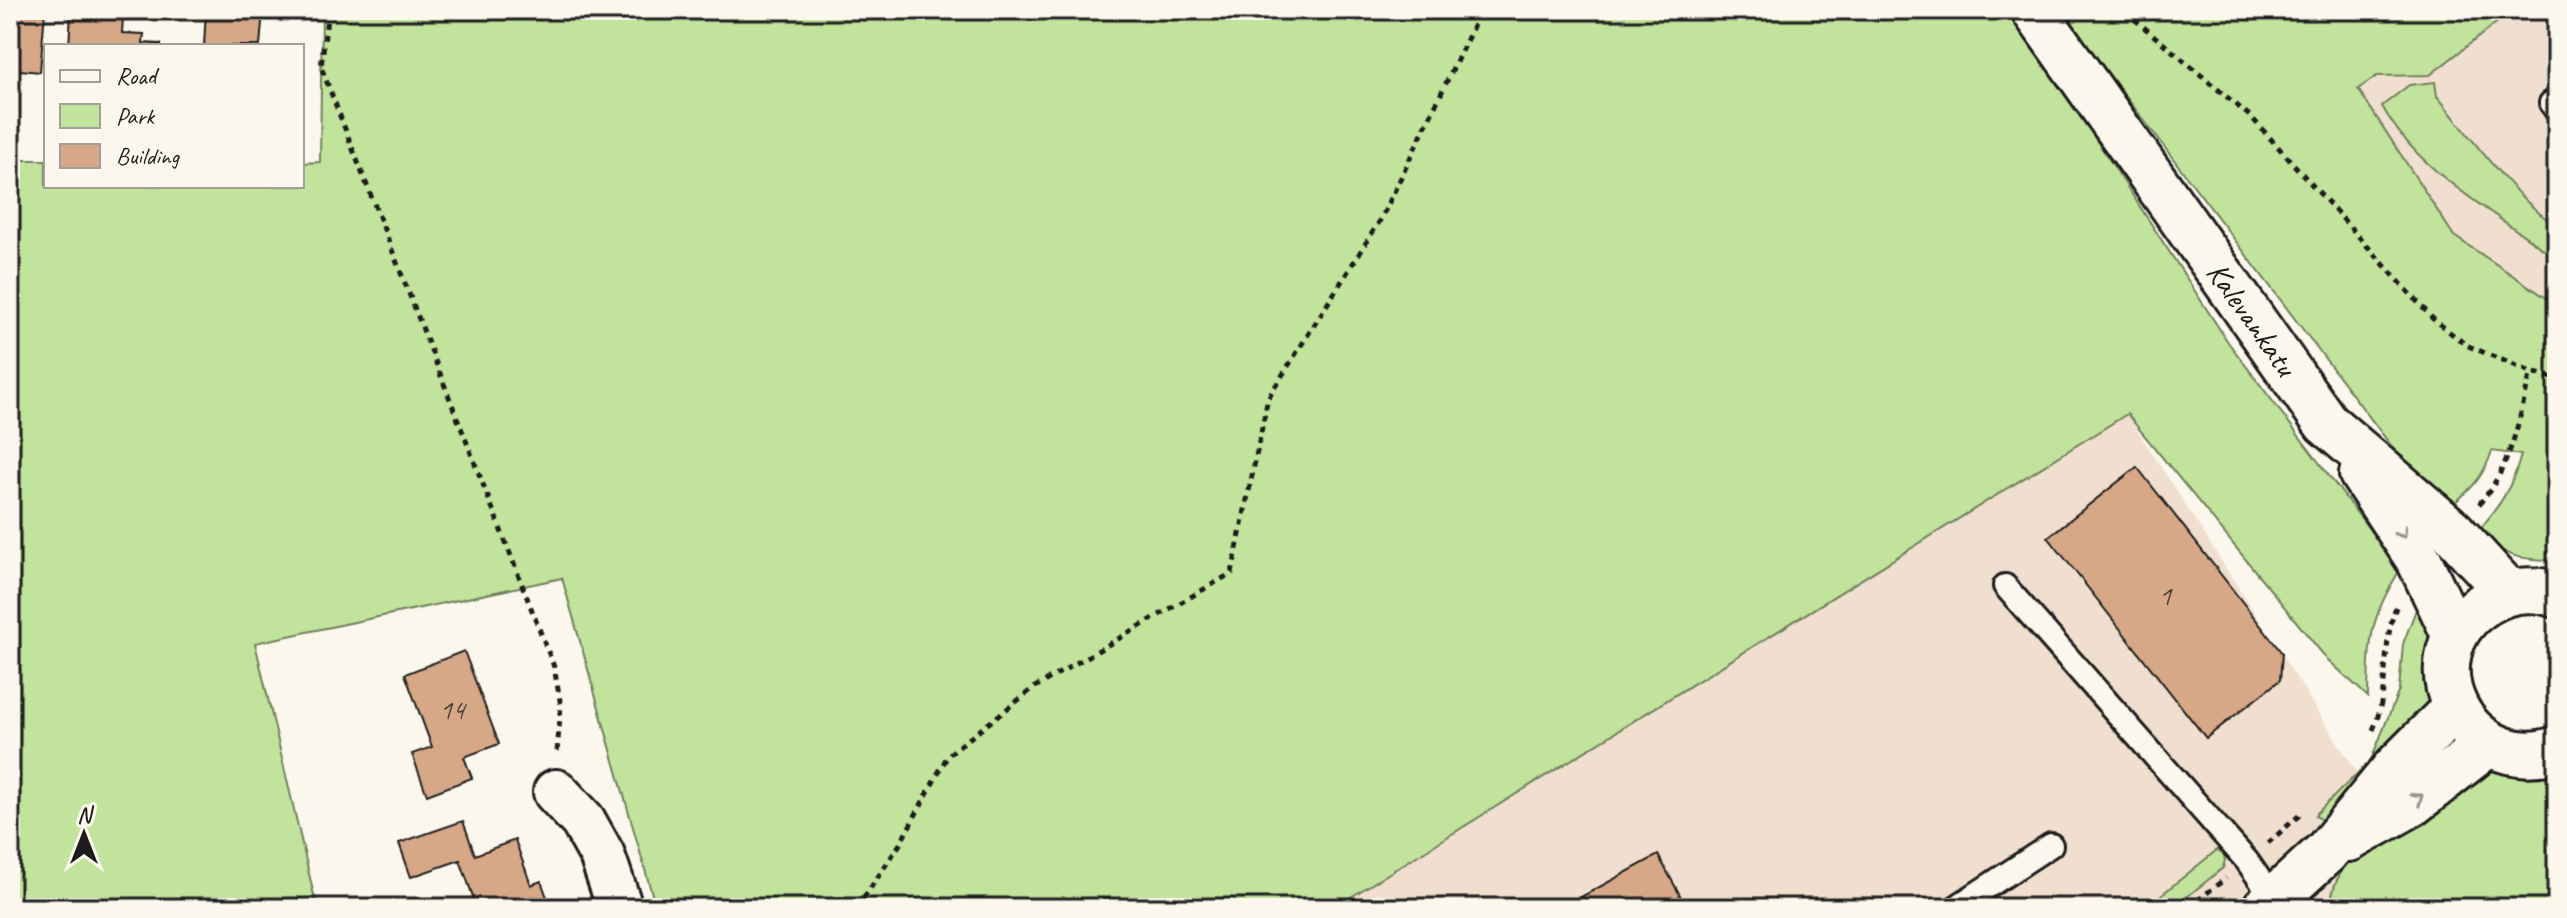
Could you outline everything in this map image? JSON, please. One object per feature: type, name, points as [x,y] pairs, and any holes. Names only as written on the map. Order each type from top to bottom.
[{"type":"main road","name":"Kalevankatu","points":[[2034,10],[2326,423],[2452,531],[2508,592]]},
{"type":"main road","points":[[2326,423],[2420,562],[2455,636]]},
{"type":"main road","points":[[2556,750],[2521,754],[2488,744],[2464,723],[2455,708],[2447,672],[2455,636],[2477,609],[2508,592],[2527,590],[2557,595]]},
{"type":"main road","points":[[2274,906],[2326,852],[2406,757],[2455,708]]},
{"type":"main road","points":[[2326,852],[2413,803],[2488,744]]},
{"type":"main road","points":[[556,792],[583,821],[602,855],[620,908]]},
{"type":"lane","points":[[2005,586],[2247,861],[2274,906]]},
{"type":"lane","points":[[1955,908],[2051,845]]},
{"type":"path","points":[[328,10],[321,67],[554,667],[561,706],[556,792]]},
{"type":"path","points":[[857,908],[900,844],[948,755],[1035,687],[1232,573],[1268,398],[1381,219],[1481,10]]},
{"type":"path","points":[[2127,10],[2252,118],[2432,318],[2466,345],[2531,372],[2557,379]]},
{"type":"path","points":[[2452,531],[2482,501],[2499,478],[2509,455],[2531,372]]},
{"type":"path","points":[[2369,737],[2382,696],[2388,628],[2402,592],[2420,562]]},
{"type":"path","points":[[2188,908],[2312,803]]},
{"type":"shaded area","points":[[2472,10],[2557,10],[2557,315],[2466,277],[2312,121]]},
{"type":"shaded area","points":[[2127,414],[2444,908],[1333,908]]},
{"type":"green space","points":[[322,10],[2012,10],[2228,342],[2400,570],[2382,603],[2373,631],[2368,697],[2326,658],[2127,414],[1333,908],[656,908],[562,578],[255,643],[317,908],[10,908],[10,160],[44,160],[44,188],[304,188],[304,163],[320,162]]},
{"type":"green space","points":[[2065,10],[2513,10],[2430,75],[2377,76],[2358,89],[2454,236],[2557,305],[2557,560],[2514,556],[2496,547],[2478,531],[2504,496],[2521,455],[2492,451],[2477,480],[2454,503],[2396,452],[2083,40]]},
{"type":"green space","points":[[2435,82],[2437,96],[2493,166],[2524,199],[2557,227],[2557,260],[2438,173],[2398,131],[2382,106],[2409,85]]},
{"type":"green space","points":[[2420,599],[2438,628],[2431,693],[2421,718],[2398,747],[2321,820],[2315,815],[2371,760],[2399,690],[2403,644]]},
{"type":"green space","points":[[2499,768],[2548,768],[2557,771],[2557,908],[2330,908],[2337,880],[2354,856],[2475,775]]},
{"type":"green space","points":[[2217,850],[2223,853],[2223,868],[2173,908],[2145,908]]},
{"type":"building","points":[[10,10],[45,10],[40,72],[10,69]]},
{"type":"building","points":[[206,10],[263,10],[260,44],[204,44]]},
{"type":"building","points":[[71,14],[123,17],[122,33],[144,34],[143,43],[161,44],[69,44]]},
{"type":"building","points":[[2137,467],[2282,653],[2280,680],[2206,738],[2048,537]]},
{"type":"building","points":[[464,651],[499,744],[464,757],[472,778],[427,795],[412,754],[432,747],[405,674]]},
{"type":"building","points":[[463,821],[475,855],[515,840],[531,885],[541,881],[551,908],[477,908],[460,860],[411,877],[399,843]]},
{"type":"building","points":[[1658,855],[1687,908],[1561,908]]}]
